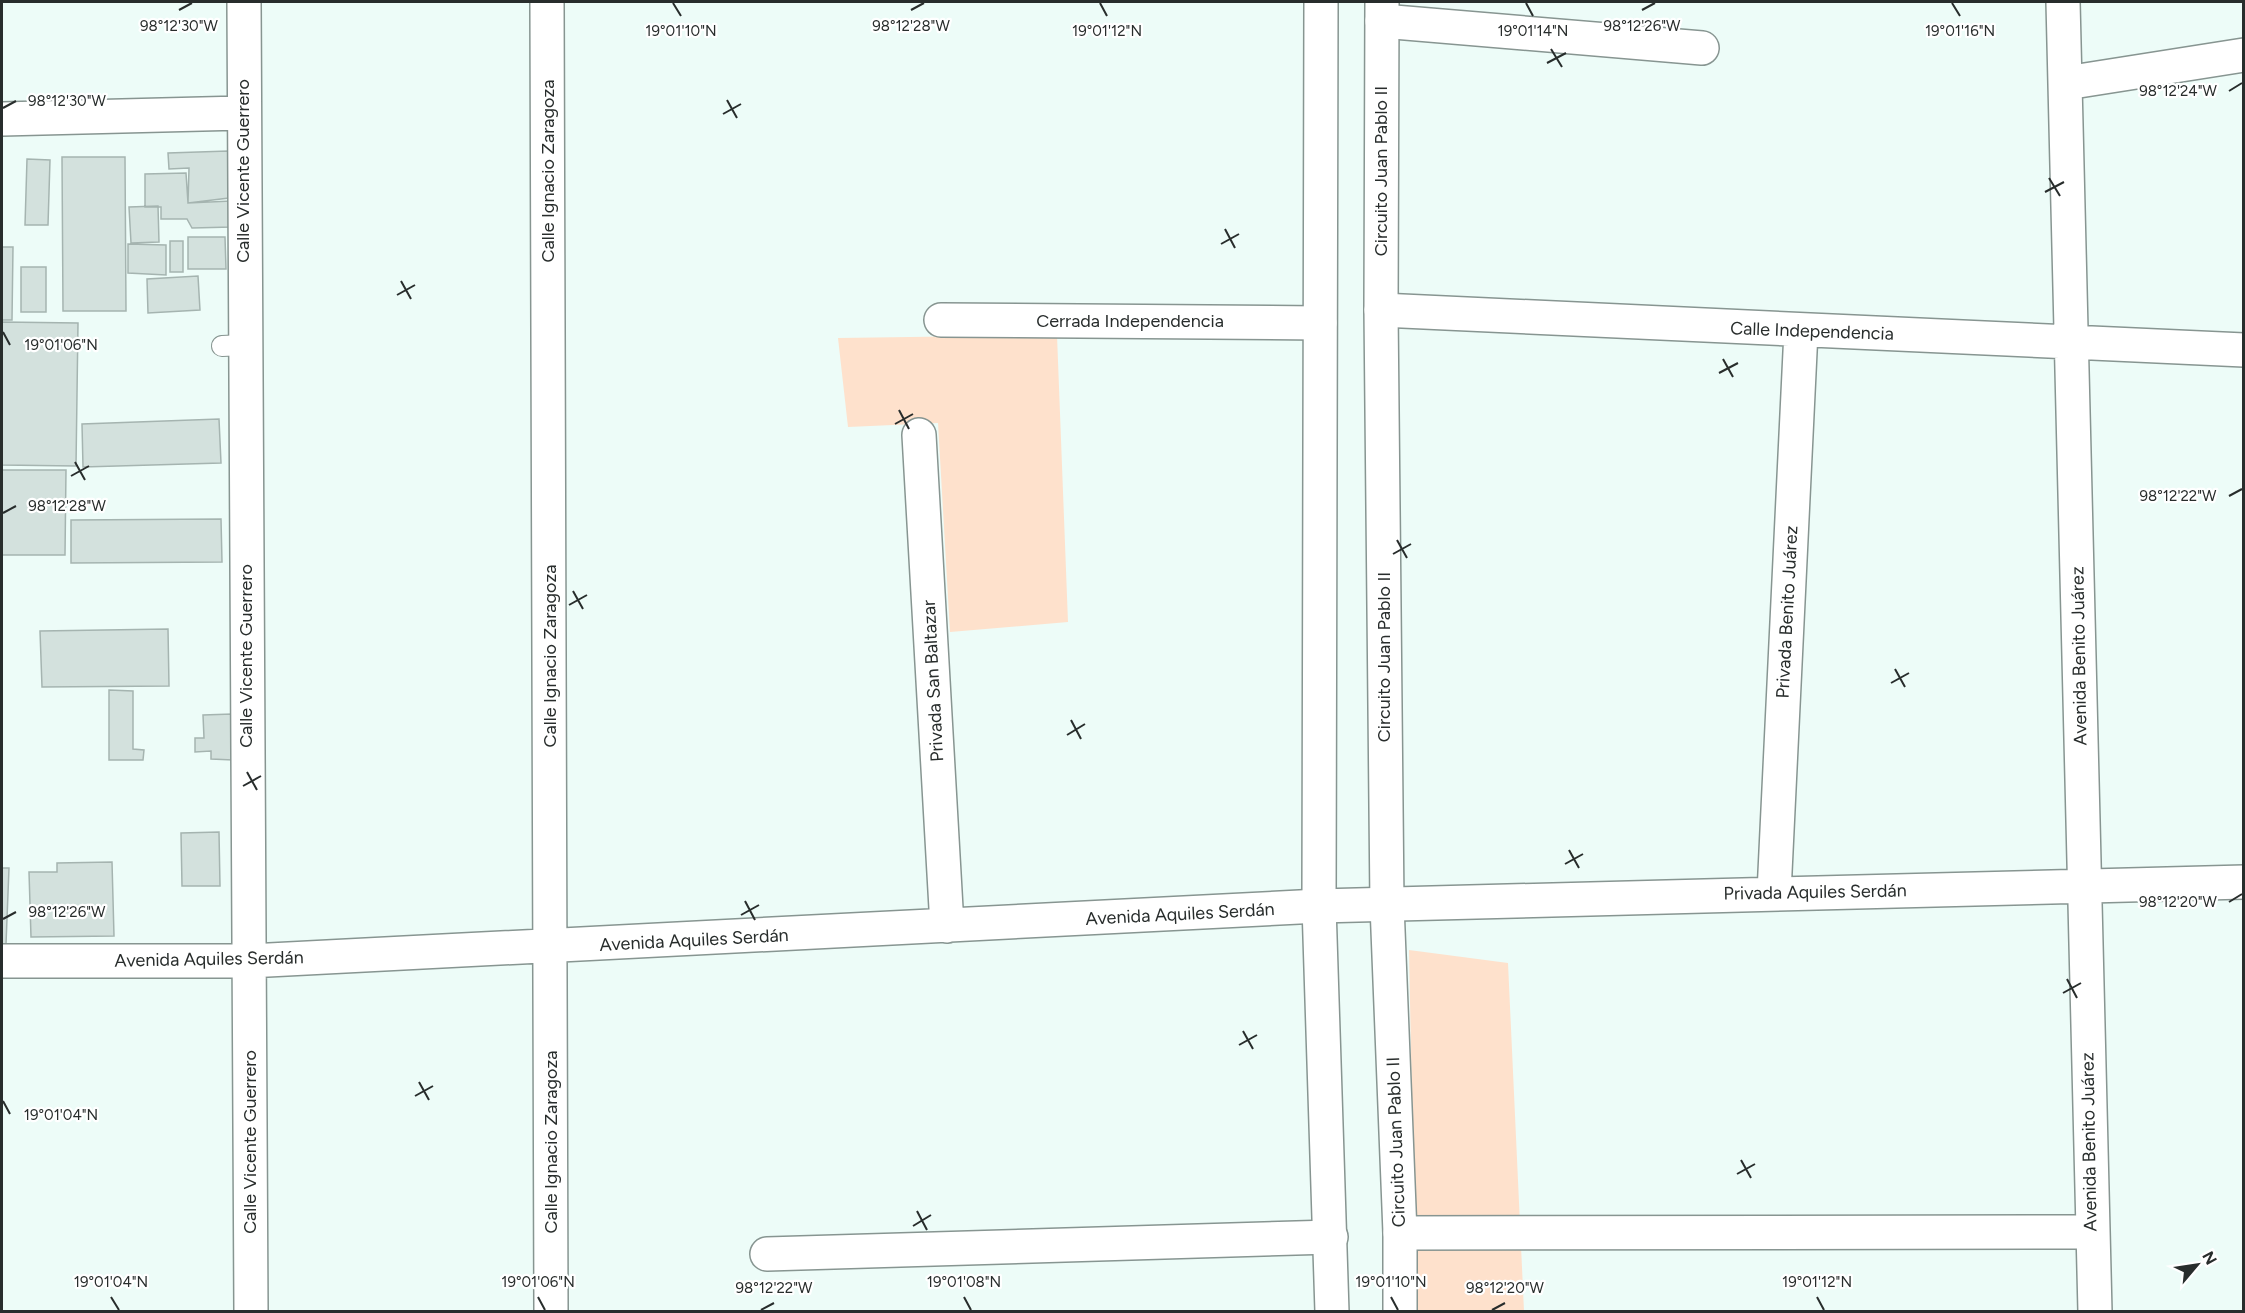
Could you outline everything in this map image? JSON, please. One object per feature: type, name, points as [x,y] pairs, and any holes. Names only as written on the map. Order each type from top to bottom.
[{"type":"street","name":"Calle Vicente Guerrero","points":[[244,2],[233,346],[249,961],[251,1311]]},
{"type":"street","name":"Calle Ignacio Zaragoza","points":[[548,2],[551,1311]]},
{"type":"street","points":[[1321,2],[1319,906],[1332,1311]]},
{"type":"street","name":"Avenida Benito Juárez","points":[[2063,2],[2073,340],[2091,1232],[2095,1311]]},
{"type":"street","points":[[1382,11],[1702,48]]},
{"type":"street","name":"Circuito Juan Pablo II","points":[[1382,11],[1381,310],[1387,905],[1400,1233],[1400,1311]]},
{"type":"street","points":[[2066,83],[2244,55]]},
{"type":"street","points":[[2,119],[242,113]]},
{"type":"street","name":"Calle Independencia","points":[[1381,310],[1800,331],[2073,340],[2244,350]]},
{"type":"street","name":"Cerrada Independencia","points":[[941,320],[1320,323]]},
{"type":"street","name":"Privada Benito Juárez","points":[[1774,893],[1800,331]]},
{"type":"street","name":"Privada San Baltazar","points":[[919,435],[947,926]]},
{"type":"street","name":"Privada Aquiles Serdán","points":[[1387,905],[2244,882]]},
{"type":"street","name":"Avenida Aquiles Serdán","points":[[2,961],[249,961],[550,948],[1319,906],[1387,905]]},
{"type":"street","points":[[1400,1233],[2091,1232]]},
{"type":"street","points":[[767,1254],[1331,1237]]},
{"type":"shaded area","points":[[1057,335],[1068,622],[950,632],[938,423],[848,427],[838,338]]},
{"type":"shaded area","points":[[1409,950],[1508,963],[1524,1311],[1416,1311]]},
{"type":"building","points":[[228,151],[229,198],[188,203],[189,168],[169,169],[168,153]]},
{"type":"building","points":[[62,157],[125,157],[126,311],[63,311]]},
{"type":"building","points":[[27,159],[50,160],[48,225],[25,225]]},
{"type":"building","points":[[186,173],[188,203],[231,201],[232,227],[192,228],[187,219],[161,219],[161,207],[145,207],[145,174]]},
{"type":"building","points":[[158,206],[159,242],[131,243],[129,207]]},
{"type":"building","points":[[188,237],[225,237],[226,269],[188,269]]},
{"type":"building","points":[[170,241],[183,241],[183,272],[170,272]]},
{"type":"building","points":[[128,244],[166,245],[166,275],[128,273]]},
{"type":"building","points":[[2,247],[13,247],[12,320],[2,320]]},
{"type":"building","points":[[21,267],[46,267],[46,312],[21,312]]},
{"type":"building","points":[[198,276],[200,310],[148,313],[147,279]]},
{"type":"building","points":[[2,322],[78,323],[76,466],[2,465]]},
{"type":"building","points":[[219,419],[221,463],[83,467],[82,424]]},
{"type":"building","points":[[2,470],[66,470],[65,555],[2,555]]},
{"type":"building","points":[[221,519],[222,562],[71,563],[71,520]]},
{"type":"building","points":[[168,629],[169,686],[42,687],[40,631]]},
{"type":"building","points":[[109,690],[133,691],[133,749],[144,750],[143,760],[109,760]]},
{"type":"building","points":[[232,714],[233,760],[211,759],[211,751],[195,752],[195,738],[204,738],[203,715]]},
{"type":"building","points":[[219,832],[220,886],[182,886],[181,833]]},
{"type":"building","points":[[112,862],[114,936],[31,937],[29,872],[57,872],[57,863]]},
{"type":"building","points":[[2,868],[9,868],[6,944],[2,944]]}]
